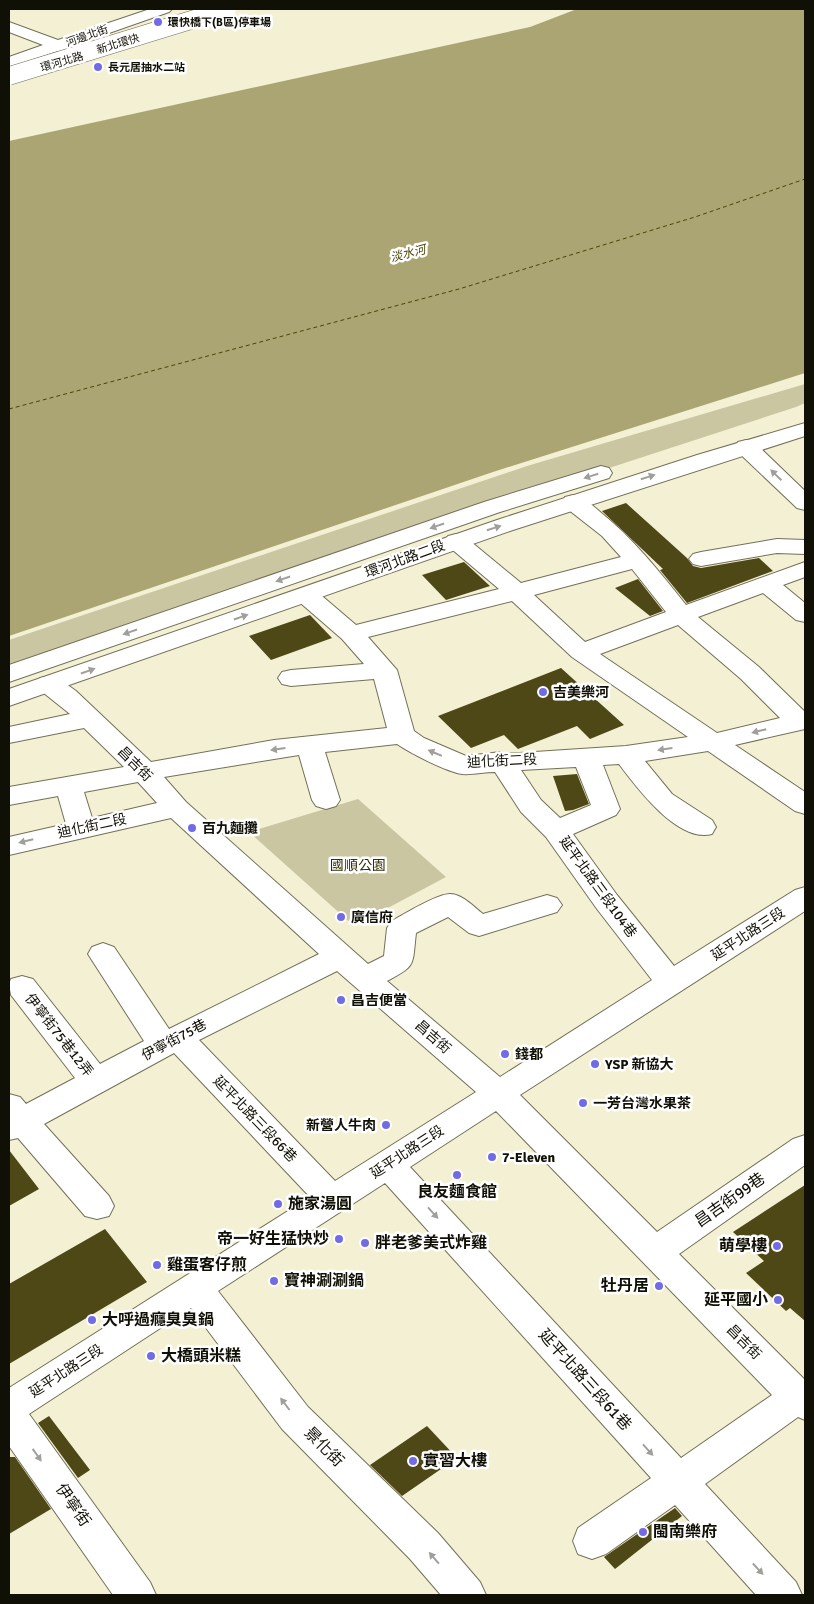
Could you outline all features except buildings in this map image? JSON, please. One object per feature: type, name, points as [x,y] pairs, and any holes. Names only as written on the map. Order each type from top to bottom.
[{"type":"main road","name":"河邊北街","points":[[9,68],[61,45],[164,9]]},
{"type":"main road","points":[[9,68],[131,34],[206,9]]},
{"type":"main road","name":"新北環快","points":[[9,68],[118,44],[228,9]]},
{"type":"main road","name":"環河北路","points":[[9,68],[83,56],[228,9]]},
{"type":"main road","points":[[9,27],[61,45],[83,56]]},
{"type":"main road","name":"環河北路二段","points":[[9,674],[492,507],[805,410]]},
{"type":"main road","name":"環河北路二段","points":[[9,698],[456,541],[805,429]]},
{"type":"main road","points":[[746,447],[805,504]]},
{"type":"main road","points":[[573,502],[610,531],[637,560],[681,615],[750,673],[802,721]]},
{"type":"main road","points":[[456,541],[518,592],[581,652],[805,804]]},
{"type":"main road","points":[[740,593],[701,559],[777,546],[805,547]]},
{"type":"main road","points":[[351,634],[637,560]]},
{"type":"main road","points":[[581,652],[805,569]]},
{"type":"main road","points":[[767,584],[805,614]]},
{"type":"main road","points":[[9,796],[274,749],[402,735],[384,670],[351,634],[306,595]]},
{"type":"main road","points":[[291,678],[384,670]]},
{"type":"main road","name":"昌吉街","points":[[49,684],[67,697],[145,772],[176,808],[340,956],[498,1094],[802,1400]]},
{"type":"main road","points":[[9,735],[88,718]]},
{"type":"main road","name":"迪化街二段","points":[[402,735],[415,744],[463,765],[501,761],[626,755],[713,742],[802,721]]},
{"type":"main road","points":[[309,745],[326,800]]},
{"type":"main road","points":[[626,755],[662,800],[702,827]]},
{"type":"main road","name":"延平北路三段104巷","points":[[586,757],[606,809],[556,830],[607,902],[671,983]]},
{"type":"main road","points":[[501,761],[531,806],[556,830]]},
{"type":"main road","points":[[68,786],[82,829]]},
{"type":"main road","name":"迪化街二段","points":[[9,846],[176,808]]},
{"type":"main road","name":"延平北路三段","points":[[9,1407],[805,897]]},
{"type":"main road","points":[[365,978],[398,962],[402,928],[450,904],[479,926],[547,905]]},
{"type":"main road","name":"延平北路三段66巷","points":[[103,954],[171,1041],[333,1200]]},
{"type":"main road","name":"伊寧街75巷","points":[[13,1119],[96,1082],[171,1041],[340,956]]},
{"type":"main road","name":"伊寧街75巷12弄","points":[[22,987],[96,1082]]},
{"type":"main road","points":[[13,1119],[97,1206]]},
{"type":"main road","name":"昌吉街99巷","points":[[655,1252],[805,1148]]},
{"type":"main road","name":"延平北路三段61巷","points":[[388,1164],[782,1595]]},
{"type":"main road","name":"景化街","points":[[196,1288],[295,1418],[424,1546],[466,1595]]},
{"type":"main road","points":[[592,1541],[676,1481],[802,1400]]},
{"type":"main road","name":"伊寧街","points":[[9,1416],[136,1595]]},
{"type":"green space","points":[[805,384],[805,403],[796,407],[9,664],[9,640],[527,466]]},
{"type":"green space","name":"國順公園","points":[[358,799],[446,877],[354,926],[249,832]]},
{"type":"water","name":"淡水河","points":[[577,9],[805,9],[805,373],[493,472],[9,636],[9,141],[530,27]]},
{"type":"ferry route","points":[[9,409],[459,289],[695,217],[805,179]]},
{"type":"place","name":"環快橋下(B區)停車場","points":[[158,22]]},
{"type":"place","name":"長元居抽水二站","points":[[98,67]]},
{"type":"place","name":"吉美樂河","points":[[543,692]]},
{"type":"place","name":"百九麵攤","points":[[192,828]]},
{"type":"place","name":"廣信府","points":[[341,917]]},
{"type":"place","name":"昌吉便當","points":[[341,1000]]},
{"type":"place","name":"錢都","points":[[505,1054]]},
{"type":"place","name":"YSP 新協大","points":[[595,1064]]},
{"type":"place","name":"一芳台灣水果茶","points":[[583,1103]]},
{"type":"place","name":"新營人牛肉","points":[[386,1125]]},
{"type":"place","name":"7-Eleven","points":[[492,1157]]},
{"type":"place","name":"良友麵食館","points":[[457,1175]]},
{"type":"place","name":"施家湯圓","points":[[278,1204]]},
{"type":"place","name":"帝一好生猛快炒","points":[[339,1239]]},
{"type":"place","name":"胖老爹美式炸雞","points":[[365,1243]]},
{"type":"place","name":"萌學樓","points":[[777,1246]]},
{"type":"place","name":"雞蛋客仔煎","points":[[157,1265]]},
{"type":"place","name":"寶神涮涮鍋","points":[[274,1281]]},
{"type":"place","name":"牡丹居","points":[[659,1286]]},
{"type":"place","name":"延平國小","points":[[778,1300]]},
{"type":"place","name":"大呼過癮臭臭鍋","points":[[92,1320]]},
{"type":"place","name":"大橋頭米糕","points":[[151,1356]]},
{"type":"place","name":"實習大樓","points":[[413,1461]]},
{"type":"place","name":"閩南樂府","points":[[643,1532]]}]
